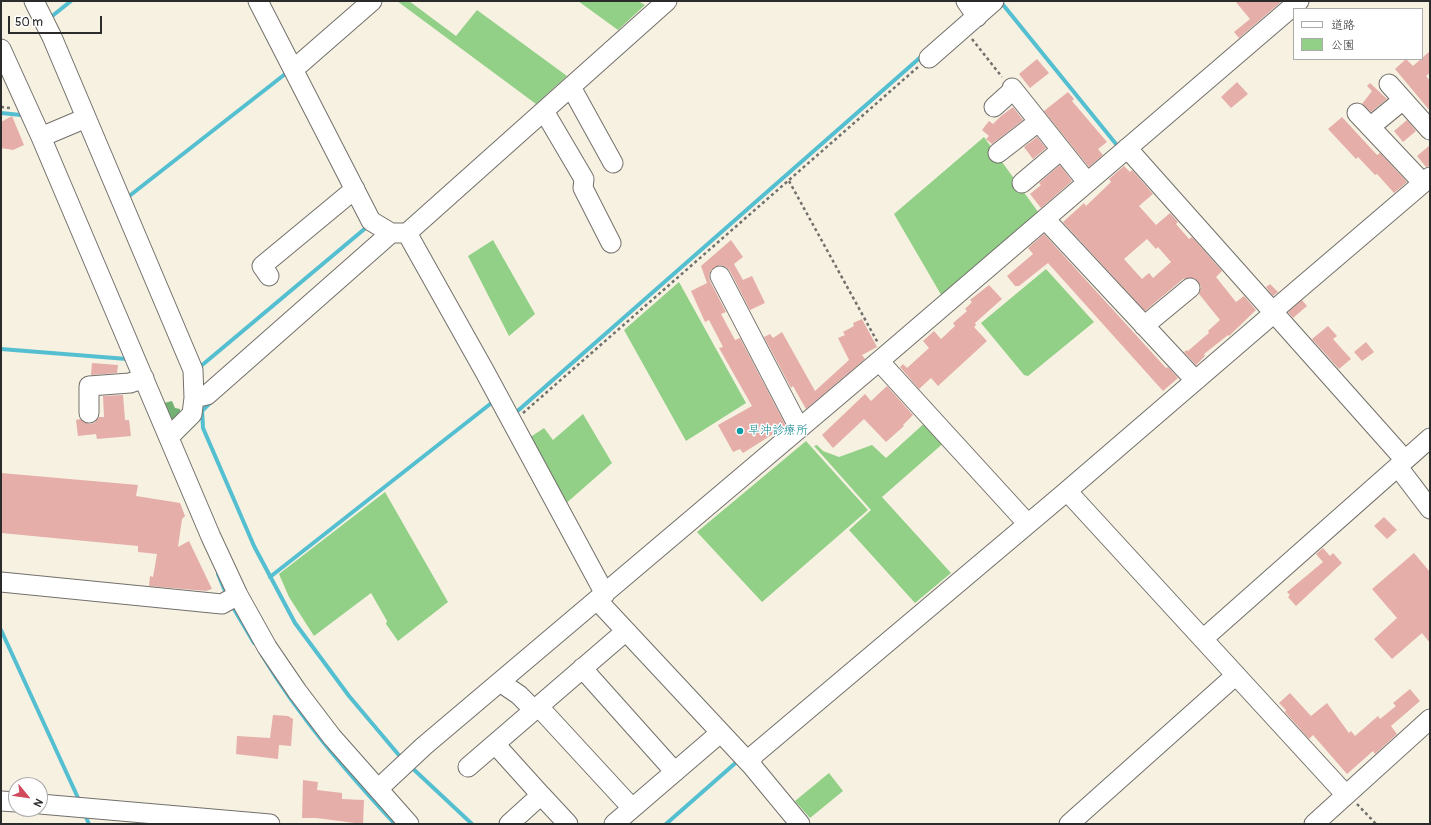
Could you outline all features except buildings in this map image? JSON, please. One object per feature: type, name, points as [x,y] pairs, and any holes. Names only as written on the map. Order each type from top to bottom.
[{"type":"street","points":[[34,1],[52,37],[193,370],[199,397]]},
{"type":"street","points":[[258,1],[356,189],[371,221],[399,233],[485,372],[602,601],[626,631],[720,733],[748,758],[800,824]]},
{"type":"street","points":[[294,69],[372,1]]},
{"type":"street","points":[[169,437],[192,414],[199,397],[399,233],[571,87],[666,1]]},
{"type":"street","points":[[929,58],[970,14],[994,1]]},
{"type":"street","points":[[378,789],[500,682],[602,601],[801,427],[883,362],[1048,222],[1087,182],[1130,152],[1299,1]]},
{"type":"street","points":[[1,49],[41,137],[137,381],[169,437],[232,599],[306,704],[332,737],[407,823]]},
{"type":"street","points":[[1389,84],[1430,130]]},
{"type":"street","points":[[571,87],[613,163]]},
{"type":"street","points":[[994,107],[1012,89],[1087,182]]},
{"type":"street","points":[[1370,127],[1403,100]]},
{"type":"street","points":[[544,110],[584,179],[583,188],[611,243]]},
{"type":"street","points":[[748,758],[1024,519],[1067,491],[1192,377],[1270,312],[1423,179],[1357,113]]},
{"type":"street","points":[[41,137],[86,118]]},
{"type":"street","points":[[998,153],[1038,122]]},
{"type":"street","points":[[1022,183],[1061,150]]},
{"type":"street","points":[[1130,152],[1270,312],[1402,467],[1430,509]]},
{"type":"street","points":[[269,276],[262,266],[356,189]]},
{"type":"street","points":[[1048,222],[1192,377]]},
{"type":"street","points":[[720,276],[796,422],[801,427]]},
{"type":"street","points":[[1144,326],[1190,288]]},
{"type":"street","points":[[883,362],[1024,519]]},
{"type":"street","points":[[89,413],[89,386],[137,381]]},
{"type":"street","points":[[1202,639],[1402,467],[1430,438]]},
{"type":"street","points":[[1067,491],[1350,799]]},
{"type":"street","points":[[1,582],[222,604],[232,599]]},
{"type":"street","points":[[468,767],[626,631]]},
{"type":"street","points":[[582,668],[675,772]]},
{"type":"street","points":[[1069,824],[1236,675]]},
{"type":"street","points":[[500,682],[536,708],[632,808]]},
{"type":"street","points":[[1314,824],[1350,799],[1430,719]]},
{"type":"street","points":[[614,824],[720,733]]},
{"type":"street","points":[[495,744],[568,824]]},
{"type":"street","points":[[508,824],[541,794]]},
{"type":"street","points":[[48,805],[270,824]]},
{"type":"path","points":[[970,14],[1012,89]]},
{"type":"path","points":[[510,421],[563,377],[929,58]]},
{"type":"path","points":[[1,107],[12,107]]},
{"type":"path","points":[[789,181],[883,362]]},
{"type":"path","points":[[1350,799],[1376,824]]},
{"type":"green space","points":[[397,1],[409,1],[456,36],[477,10],[567,76],[536,104]]},
{"type":"green space","points":[[578,1],[638,1],[645,5],[618,30]]},
{"type":"green space","points":[[984,137],[1041,216],[943,298],[894,214]]},
{"type":"green space","points":[[493,240],[535,314],[509,336],[468,256]]},
{"type":"green space","points":[[1046,269],[1094,322],[1028,376],[1024,375],[981,323]]},
{"type":"green space","points":[[679,282],[746,403],[686,441],[624,330]]},
{"type":"green space","points":[[172,401],[175,408],[180,409],[180,415],[172,421],[164,403]]},
{"type":"green space","points":[[583,414],[612,463],[563,506],[526,440],[544,428],[553,440]]},
{"type":"green space","points":[[928,420],[947,440],[882,497],[951,573],[915,603],[849,530],[871,510],[814,446],[817,445],[823,451],[839,457],[872,445],[886,458]]},
{"type":"green space","points":[[806,441],[868,510],[762,602],[697,532]]},
{"type":"green space","points":[[385,492],[448,602],[398,641],[386,624],[387,621],[371,593],[314,636],[289,597],[279,574]]},
{"type":"green space","points":[[829,773],[843,791],[810,818],[795,801]]},
{"type":"waterway","points":[[51,17],[71,1]]},
{"type":"waterway","points":[[1000,1],[1116,144]]},
{"type":"waterway","points":[[513,415],[923,55]]},
{"type":"waterway","points":[[128,197],[289,71]]},
{"type":"waterway","points":[[1,113],[21,115]]},
{"type":"waterway","points":[[201,366],[368,226]]},
{"type":"waterway","points":[[1,349],[127,359]]},
{"type":"waterway","points":[[202,411],[212,401]]},
{"type":"waterway","points":[[270,577],[494,401]]},
{"type":"waterway","points":[[202,409],[203,428],[254,546],[295,623],[349,696],[403,760]]},
{"type":"waterway","points":[[218,574],[227,596]]},
{"type":"waterway","points":[[231,604],[254,643]]},
{"type":"waterway","points":[[1,630],[79,800]]},
{"type":"waterway","points":[[262,655],[276,678],[307,722],[395,824]]},
{"type":"waterway","points":[[666,824],[740,759]]},
{"type":"waterway","points":[[409,765],[472,824]]},
{"type":"waterway","points":[[85,815],[89,824]]},
{"type":"place","name":"早沖診療所","points":[[740,431]]}]
